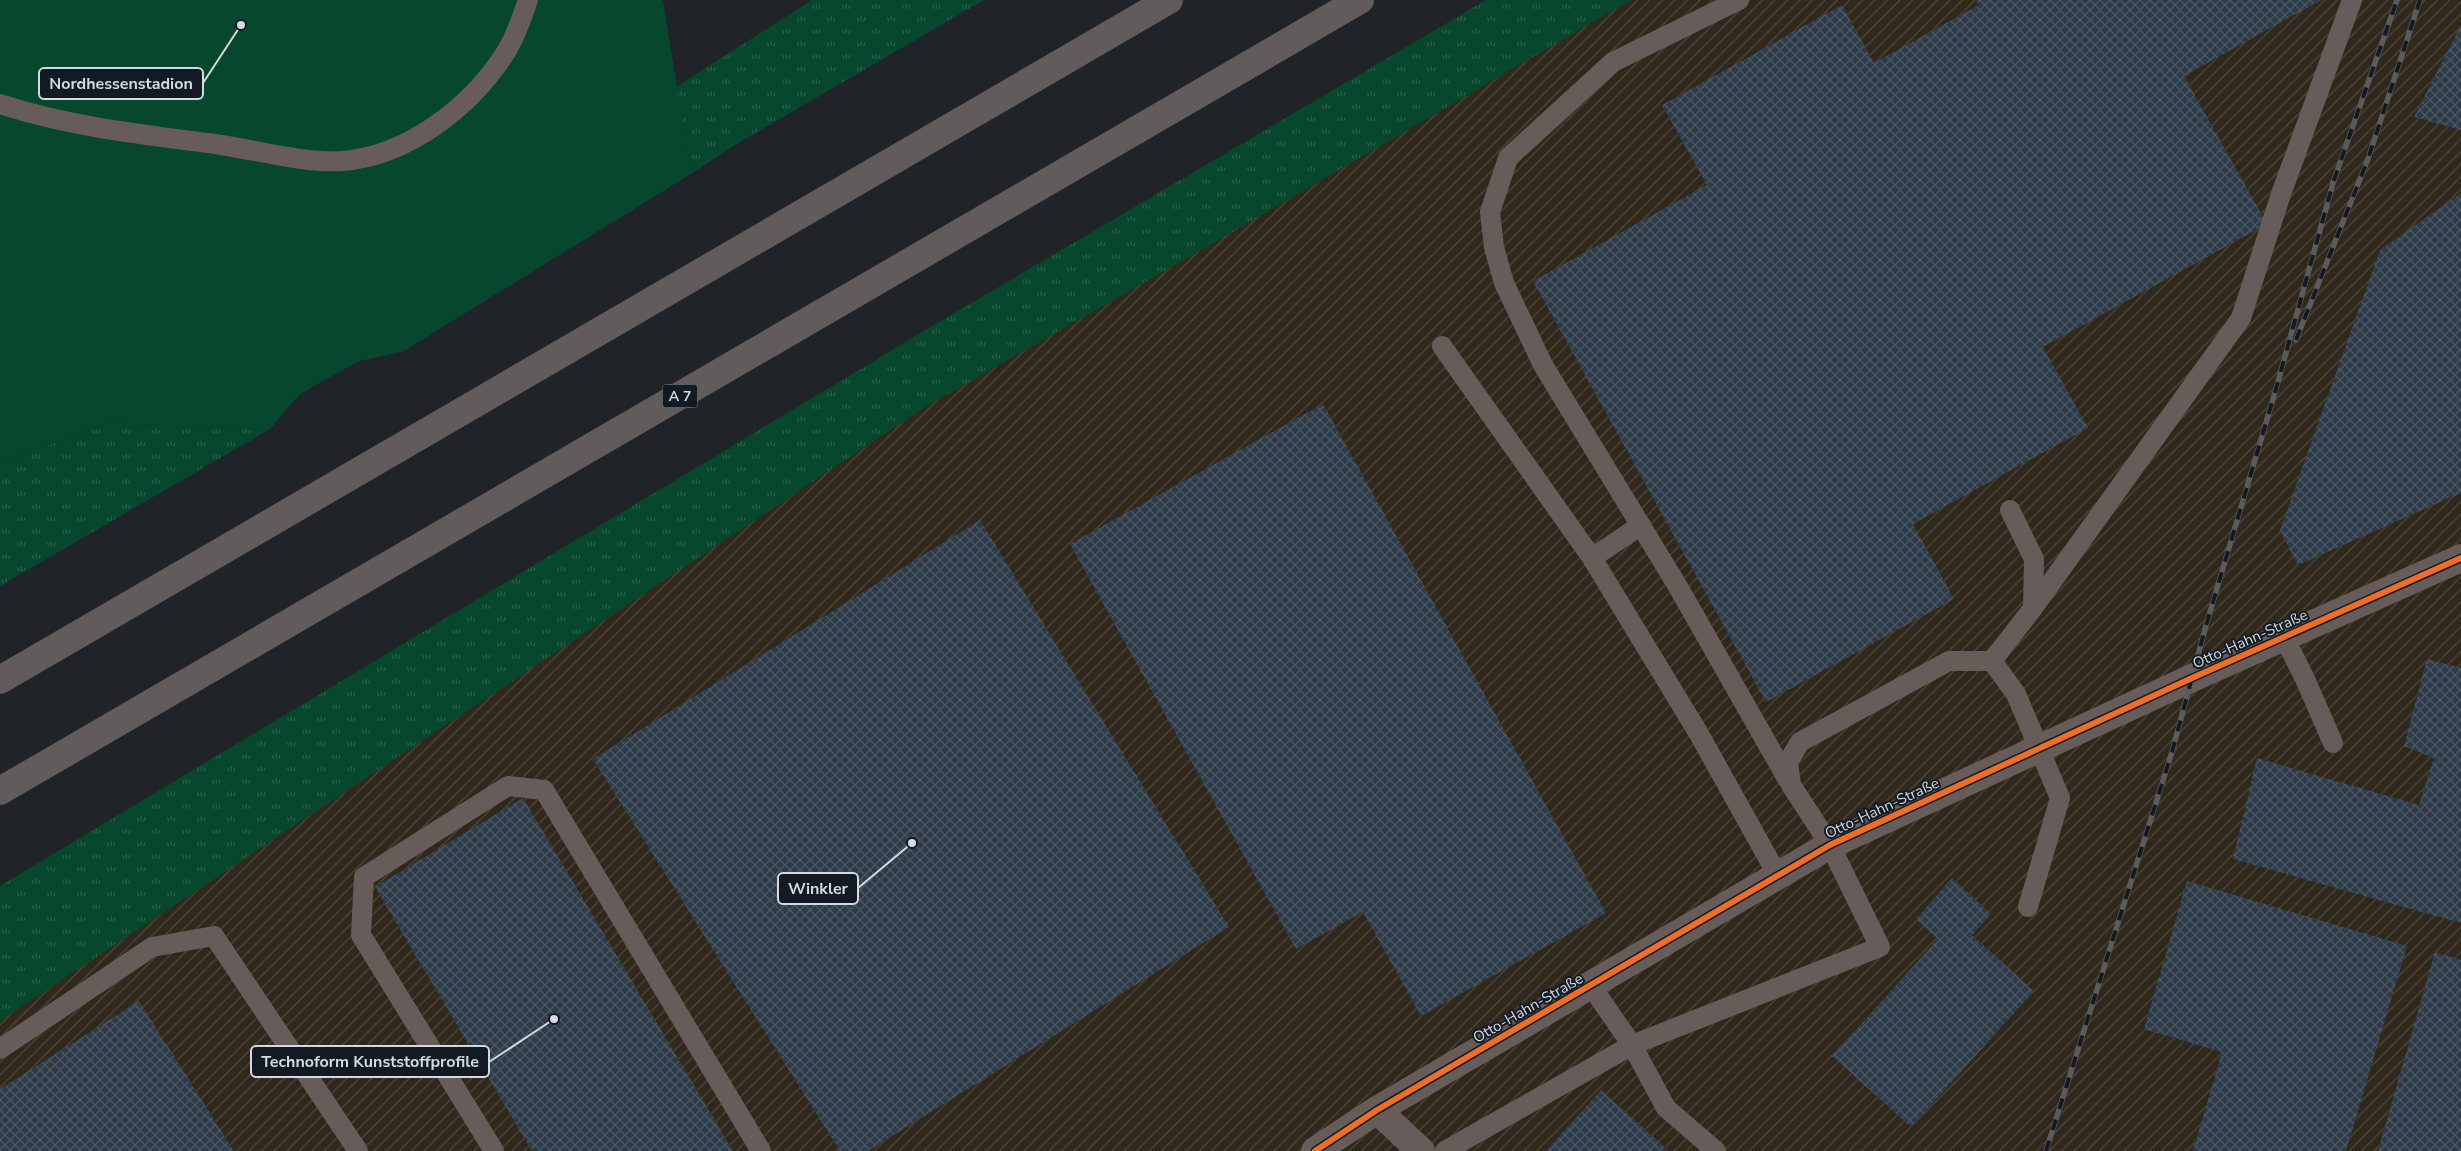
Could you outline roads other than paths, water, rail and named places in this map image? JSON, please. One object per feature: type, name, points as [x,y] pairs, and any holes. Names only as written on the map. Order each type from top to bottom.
[{"type":"highway","points":[[0,680],[1169,0]]},
{"type":"highway","name":"A 7","points":[[0,791],[1360,0]]},
{"type":"street","name":"Otto-Hahn-Straße","points":[[1316,1151],[1377,1110],[1830,845],[2461,558]]},
{"type":"street","points":[[1377,1110],[1419,1150]]},
{"type":"lane","points":[[0,104],[82,125],[240,146],[308,159],[341,161],[378,155],[421,133],[470,98],[490,76],[507,50],[528,0]]},
{"type":"lane","points":[[1445,1151],[1632,1046],[1880,948],[1830,845],[1791,785],[1641,525],[1543,365],[1508,292],[1494,247],[1490,212],[1508,158],[1613,62],[1739,0]]},
{"type":"lane","points":[[1992,662],[2033,608],[2241,318],[2281,194],[2352,0]]},
{"type":"lane","points":[[1442,346],[1592,558],[1699,734],[1778,876]]},
{"type":"lane","points":[[2010,510],[2034,559],[2033,608]]},
{"type":"lane","points":[[1592,558],[1641,525]]},
{"type":"lane","points":[[2284,637],[2305,679],[2333,744]]},
{"type":"lane","points":[[1791,785],[1788,762],[1800,742],[1949,661],[1992,662]]},
{"type":"lane","points":[[1992,662],[2016,694],[2060,798],[2028,907]]},
{"type":"lane","points":[[494,1151],[361,935],[364,877],[508,786],[544,790],[761,1151]]},
{"type":"lane","points":[[0,1049],[152,947],[214,936],[358,1151]]},
{"type":"lane","points":[[1591,986],[1632,1046],[1666,1108],[1716,1151]]},
{"type":"railway","points":[[2046,1151],[2172,752],[2205,629],[2276,389],[2333,183],[2397,0]]},
{"type":"railway","points":[[2296,340],[2368,159],[2420,0]]},
{"type":"place","name":"Nordhessenstadion","points":[[241,25]]},
{"type":"place","name":"Winkler","points":[[912,843]]},
{"type":"place","name":"Technoform Kunststoffprofile","points":[[554,1019]]}]
